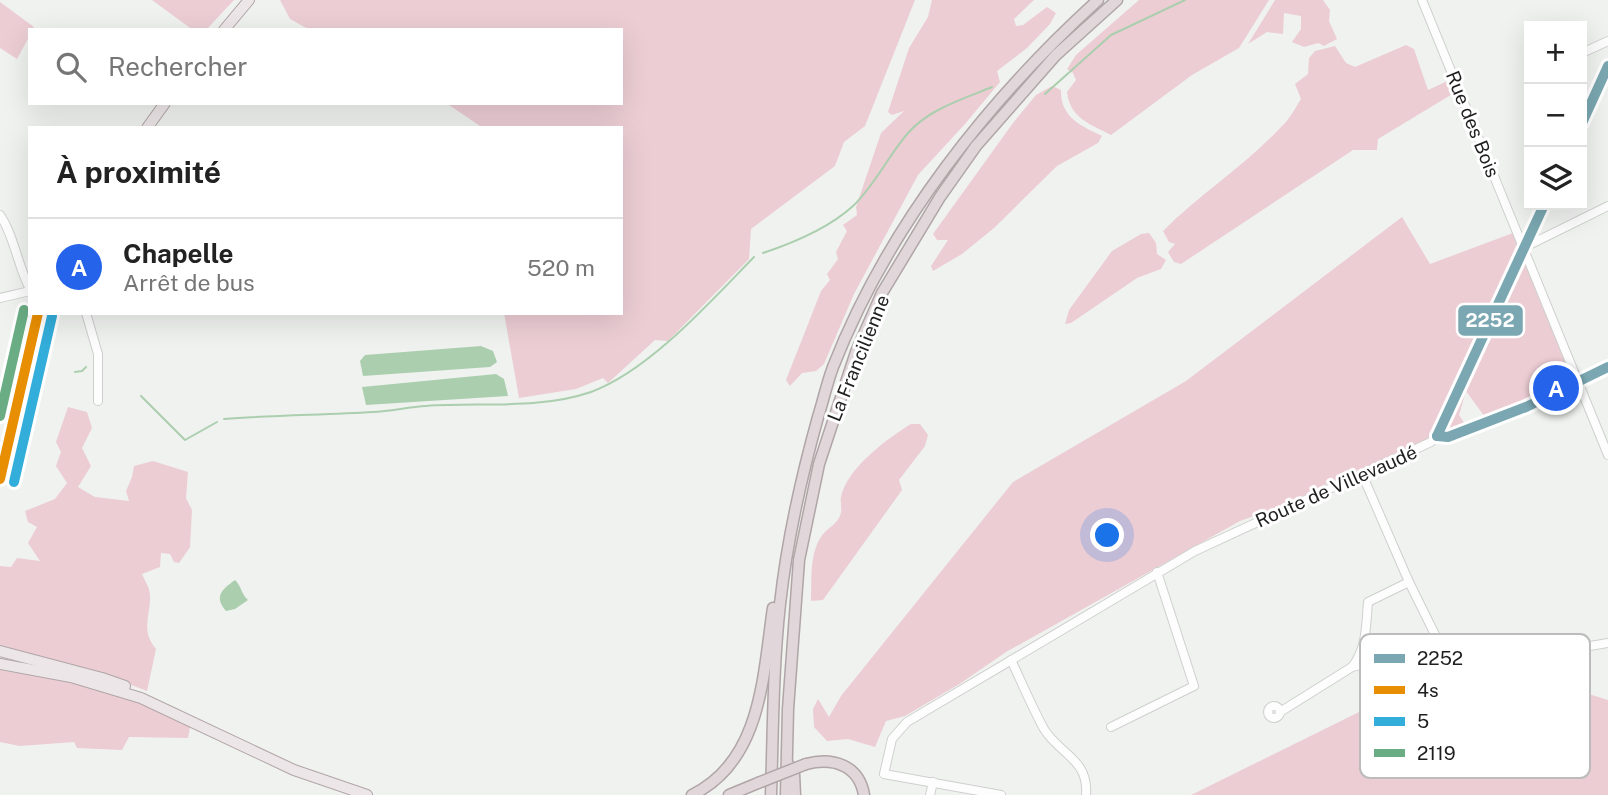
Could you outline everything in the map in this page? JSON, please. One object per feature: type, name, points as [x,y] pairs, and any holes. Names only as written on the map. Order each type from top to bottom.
[{"type":"highway","name":"La Francilienne","points":[[771,795],[776,653],[784,579],[809,449],[832,369],[857,311],[888,255],[977,126],[1048,47],[1098,0]]},
{"type":"highway","name":"La Francilienne","points":[[786,795],[799,560],[819,464],[856,352],[882,293],[976,146],[1056,55],[1117,0]]},
{"type":"highway","points":[[692,795],[723,775],[746,742],[760,696],[776,588],[784,579]]},
{"type":"highway","points":[[729,795],[806,764],[830,760],[844,765],[859,780],[864,795]]},
{"type":"highway","points":[[786,761],[794,774],[795,795]]},
{"type":"main road","points":[[226,28],[249,0]]},
{"type":"main road","points":[[149,126],[164,105]]},
{"type":"main road","points":[[0,479],[4,437],[40,315]]},
{"type":"main road","points":[[0,651],[102,678],[145,694],[178,714]]},
{"type":"main road","points":[[0,664],[40,670],[141,698],[294,770],[367,795]]},
{"type":"street","name":"Rue des Bois","points":[[1422,0],[1608,455]]},
{"type":"street","points":[[1587,51],[1608,41]]},
{"type":"street","points":[[1587,111],[1608,66]]},
{"type":"street","points":[[1523,248],[1608,206]]},
{"type":"street","name":"Route de Villevaudé","points":[[933,782],[884,774],[892,739],[907,722],[1195,551],[1424,446],[1437,436],[1542,210]]},
{"type":"street","points":[[0,215],[28,286]]},
{"type":"street","points":[[0,298],[28,291]]},
{"type":"street","points":[[87,315],[98,354],[98,401]]},
{"type":"street","points":[[1437,436],[1448,437],[1526,407],[1608,367]]},
{"type":"street","points":[[1362,474],[1435,634]]},
{"type":"street","points":[[1111,727],[1194,686],[1157,572]]},
{"type":"street","points":[[1365,634],[1367,602],[1409,582]]},
{"type":"street","points":[[1590,646],[1608,643]]},
{"type":"street","points":[[1011,660],[1045,731],[1059,747],[1069,753],[1082,772],[1086,782],[1086,795]]},
{"type":"street","points":[[1280,712],[1352,667],[1360,665]]},
{"type":"street","points":[[930,795],[933,782],[1001,795]]},
{"type":"shaded area","points":[[152,0],[234,0],[208,28],[190,28]]},
{"type":"shaded area","points":[[280,0],[915,0],[865,126],[844,142],[835,166],[751,229],[749,259],[668,341],[655,340],[608,383],[603,378],[576,389],[519,398],[504,315],[623,315],[623,126],[480,126],[449,105],[623,105],[623,28],[306,28],[290,19]]},
{"type":"shaded area","points":[[932,0],[1034,0],[1014,19],[1016,26],[1023,25],[1047,7],[1056,13],[1050,24],[1027,48],[997,71],[1000,82],[918,175],[854,294],[824,364],[816,371],[802,373],[790,386],[786,380],[821,291],[830,280],[827,274],[838,259],[836,252],[847,231],[843,225],[857,215],[856,207],[881,133],[904,111],[892,115],[888,112],[909,48],[928,17]]},
{"type":"shaded area","points":[[1139,0],[1269,0],[1239,48],[1192,75],[1111,135],[1082,119],[1072,108],[1067,92],[1076,80],[1073,73],[1067,69],[1076,55]]},
{"type":"shaded area","points":[[1275,0],[1323,0],[1330,10],[1329,21],[1337,39],[1324,46],[1318,43],[1304,47],[1292,42],[1301,29],[1301,16],[1284,13],[1283,34],[1267,32],[1248,44]]},
{"type":"shaded area","points":[[0,2],[34,27],[28,28],[28,39],[17,59],[0,48]]},
{"type":"shaded area","points":[[1406,45],[1414,49],[1428,90],[1454,78],[1459,90],[1378,139],[1377,150],[1353,150],[1181,264],[1174,262],[1168,252],[1175,244],[1169,242],[1163,231],[1253,154],[1288,120],[1301,99],[1295,84],[1308,74],[1309,58],[1315,51],[1335,46],[1346,63],[1355,67]]},
{"type":"shaded area","points":[[1052,86],[1061,90],[1064,107],[1073,119],[1102,136],[1098,143],[1057,166],[994,228],[962,254],[933,271],[931,266],[948,240],[937,240],[933,234],[1013,123],[1036,95]]},
{"type":"shaded area","points":[[1402,217],[1430,264],[1513,233],[1574,383],[1487,420],[1466,391],[1459,415],[1465,424],[1324,485],[1291,503],[1240,521],[1006,652],[905,716],[886,721],[875,747],[848,739],[827,741],[814,727],[813,709],[818,699],[829,717],[841,696],[1013,482],[1186,381]]},
{"type":"shaded area","points":[[1149,233],[1156,243],[1157,254],[1166,260],[1161,269],[1137,278],[1071,323],[1065,324],[1069,310],[1112,251],[1141,234]]},
{"type":"shaded area","points":[[481,346],[493,351],[497,362],[490,367],[363,376],[360,361],[365,355]]},
{"type":"shaded area","points":[[496,374],[504,379],[508,396],[366,405],[362,387]]},
{"type":"shaded area","points":[[68,407],[87,412],[92,428],[82,448],[91,466],[78,487],[95,497],[129,501],[126,491],[134,466],[153,461],[188,472],[186,498],[192,510],[190,547],[179,563],[174,562],[170,554],[161,553],[160,567],[142,574],[150,597],[148,634],[156,649],[147,691],[100,673],[0,645],[0,566],[11,567],[17,558],[40,561],[28,543],[37,527],[28,522],[25,511],[55,499],[67,483],[56,466],[61,452],[56,442]]},
{"type":"shaded area","points":[[911,424],[920,424],[928,435],[925,446],[899,480],[902,490],[823,600],[811,601],[812,568],[817,544],[839,517],[841,497],[851,475],[891,437]]},
{"type":"shaded area","points":[[235,580],[248,600],[235,609],[226,611],[220,602],[221,594]]},
{"type":"shaded area","points":[[0,670],[66,681],[147,705],[190,727],[188,738],[129,737],[122,750],[77,748],[74,742],[20,746],[0,742]]},
{"type":"shaded area","points":[[1590,694],[1608,700],[1608,795],[1191,795],[1360,712],[1360,778],[1590,778]]},
{"type":"waterway","points":[[1045,94],[1111,35],[1185,0]]},
{"type":"waterway","points":[[763,253],[810,234],[843,214],[868,189],[916,125],[947,106],[992,87]]},
{"type":"waterway","points":[[224,419],[373,412],[426,406],[530,403],[571,398],[591,392],[613,382],[657,352],[699,314],[754,257]]},
{"type":"waterway","points":[[75,372],[86,367]]},
{"type":"waterway","points":[[141,396],[185,440],[217,422]]},
{"type":"transit line","name":"2252","points":[[1587,112],[1608,66]]},
{"type":"transit line","name":"2252","points":[[1437,436],[1542,210]]},
{"type":"transit line","name":"2119","points":[[0,416],[24,310]]},
{"type":"transit line","name":"4s","points":[[0,479],[38,315]]},
{"type":"transit line","name":"5","points":[[14,482],[52,316]]},
{"type":"transit line","name":"2252","points":[[1437,436],[1448,437],[1526,407],[1608,367]]},
{"type":"place","name":"Chapelle","points":[[1556,388]]}]
